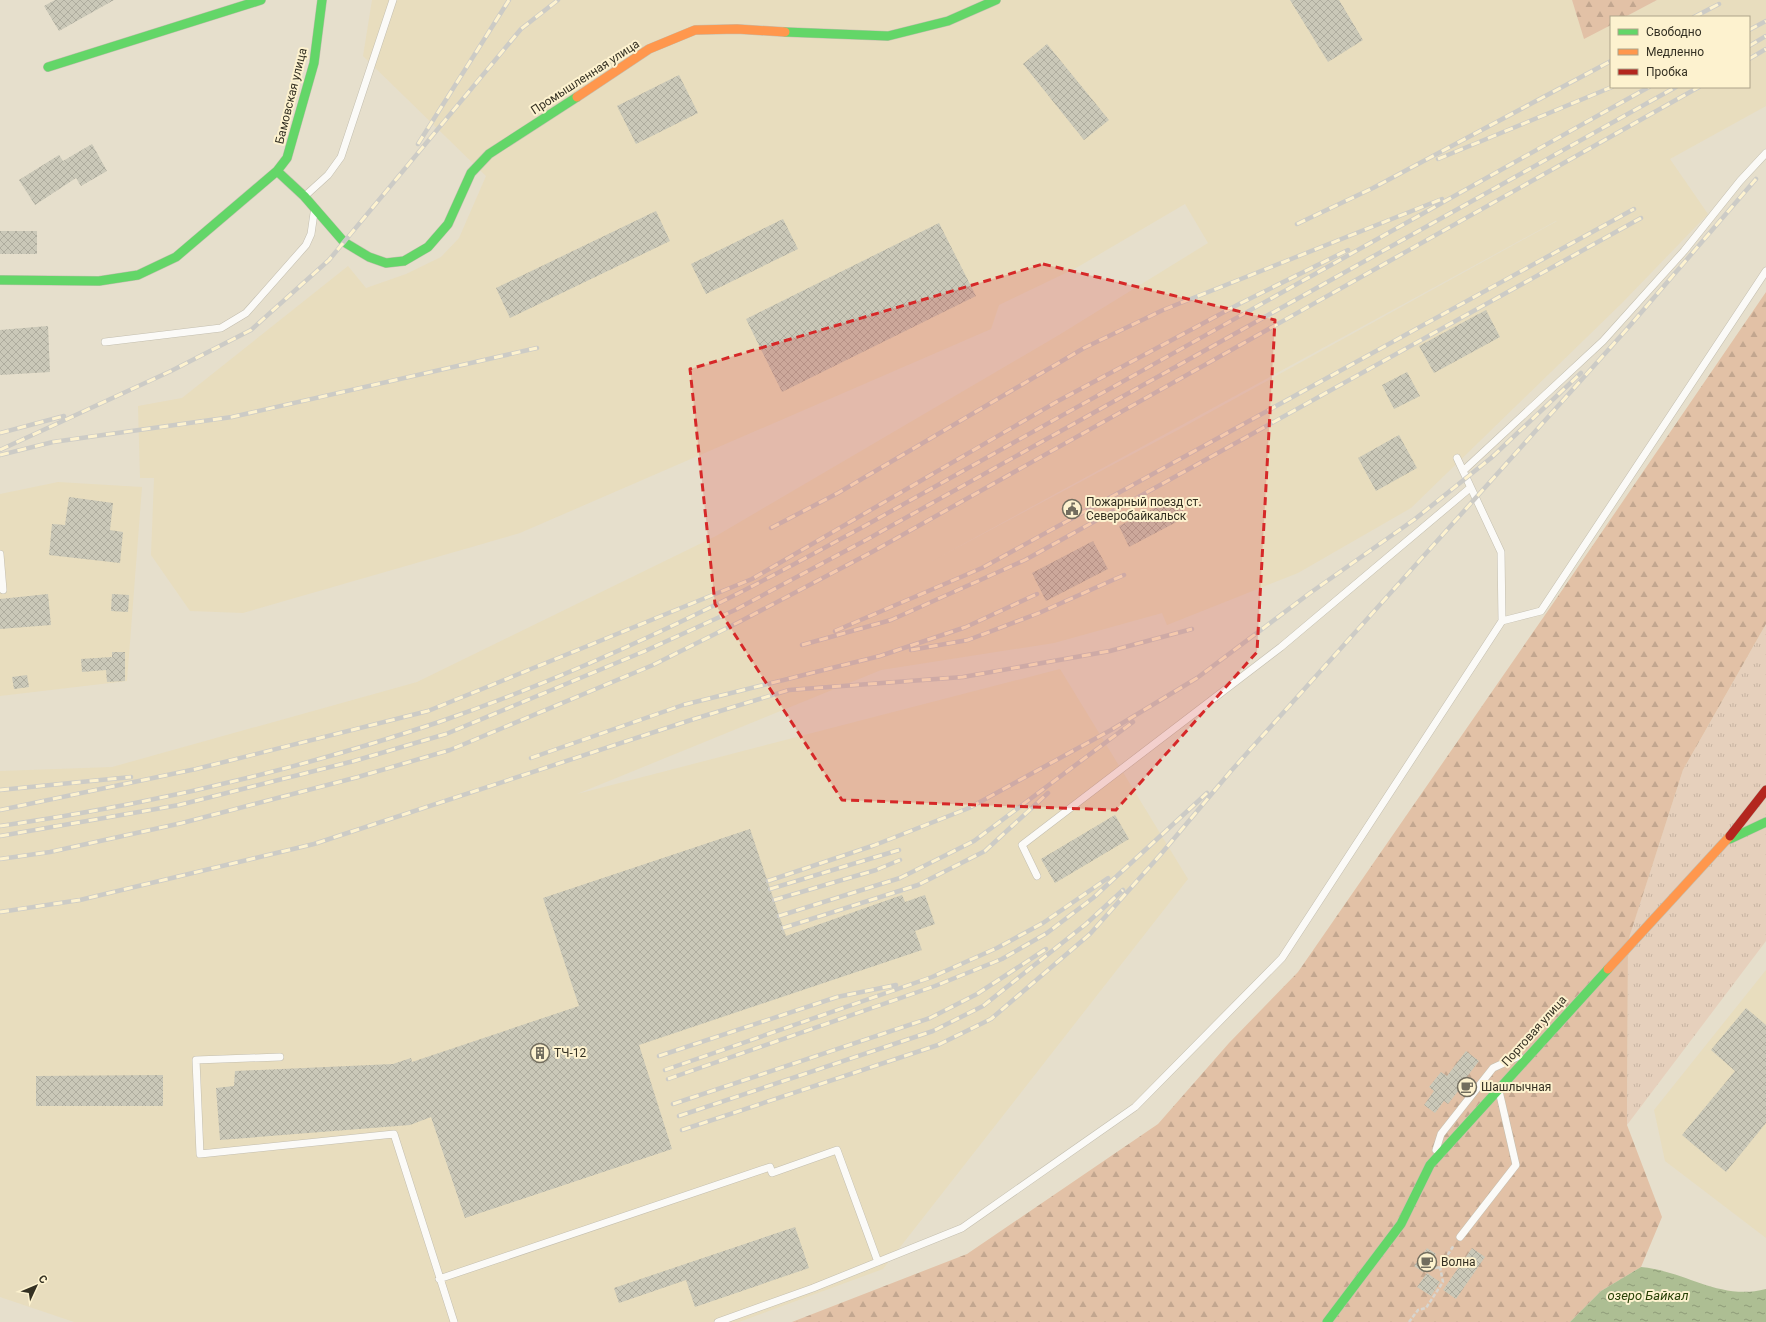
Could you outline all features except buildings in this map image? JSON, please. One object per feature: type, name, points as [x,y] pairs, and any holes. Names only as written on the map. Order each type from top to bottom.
[{"type":"street","points":[[48,67],[261,0]]},
{"type":"street","name":"Бамовская улица","points":[[0,280],[99,281],[138,275],[176,257],[277,171],[287,158],[314,63],[322,0]]},
{"type":"street","name":"Промышленная улица","points":[[277,171],[304,196],[344,242],[369,257],[386,263],[404,261],[428,247],[448,224],[472,173],[489,154],[649,49],[695,30],[737,29],[814,34],[888,36],[948,20],[996,0]]},
{"type":"street","name":"Портовая улица","points":[[1327,1322],[1401,1224],[1430,1165],[1533,1050],[1727,840],[1766,790]]},
{"type":"street","points":[[1727,840],[1766,822]]},
{"type":"lane","points":[[304,196],[328,175],[341,157],[393,0]]},
{"type":"lane","points":[[1463,471],[1603,342],[1684,251],[1740,181],[1766,153]]},
{"type":"lane","points":[[105,342],[221,328],[246,313],[306,245],[312,234],[315,209]]},
{"type":"lane","points":[[1502,621],[1541,611],[1766,271]]},
{"type":"lane","points":[[718,1322],[878,1262],[962,1228],[1135,1107],[1282,958],[1502,621],[1501,552],[1457,458]]},
{"type":"lane","points":[[1037,876],[1022,844],[1281,647],[1470,488]]},
{"type":"lane","points":[[0,554],[3,590]]},
{"type":"lane","points":[[1430,1165],[1441,1134],[1493,1068],[1533,1050]]},
{"type":"lane","points":[[280,1056],[196,1060],[200,1154],[394,1134],[439,1279],[454,1322]]},
{"type":"lane","points":[[1460,1237],[1516,1165],[1498,1089]]},
{"type":"lane","points":[[439,1279],[770,1167],[772,1172],[837,1150],[878,1262]]},
{"type":"path","points":[[1409,1322],[1418,1310],[1426,1308],[1443,1282],[1440,1267],[1460,1237]]},
{"type":"path","points":[[1429,1269],[1440,1267]]},
{"type":"highlighted area","points":[[1043,264],[1275,320],[1257,652],[1116,810],[842,800],[715,604],[690,369]]},
{"type":"shaded area","points":[[372,0],[1572,0],[1584,38],[1610,25],[1610,88],[1750,88],[1750,16],[1627,16],[1657,0],[1766,0],[1766,106],[1670,159],[1708,214],[1622,303],[1411,508],[1298,573],[1167,625],[1162,613],[1054,643],[881,670],[577,794],[1060,669],[1188,879],[883,1269],[739,1322],[74,1322],[0,1297],[0,771],[112,767],[417,682],[716,536],[1059,335],[1208,243],[1185,204],[1076,268],[999,305],[991,329],[520,533],[243,613],[190,611],[151,555],[154,478],[140,478],[138,406],[182,398],[348,266],[366,288],[406,274],[441,257],[459,238],[486,176],[363,56]],"holes":[[[1556,221],[1557,221],[1178,430],[932,561]]]},
{"type":"shaded area","points":[[58,482],[142,487],[127,681],[0,696],[0,494]]},
{"type":"shaded area","points":[[1766,970],[1766,1238],[1665,1161],[1654,1110]]},
{"type":"green space","points":[[1572,0],[1657,0],[1627,16],[1610,16],[1610,26],[1584,39]]},
{"type":"green space","points":[[1766,292],[1766,624],[1683,770],[1628,941],[1627,1125],[1662,1217],[1641,1267],[1601,1291],[1570,1322],[792,1322],[967,1254],[1158,1124],[1229,1043],[1298,972]]},
{"type":"green space","points":[[1766,624],[1766,941],[1627,1125],[1628,940],[1683,770]]},
{"type":"water","name":"озеро Байкал","points":[[1641,1267],[1673,1274],[1703,1284],[1733,1291],[1749,1292],[1766,1289],[1766,1322],[1570,1322],[1601,1291]]},
{"type":"railway","points":[[418,144],[509,0]]},
{"type":"railway","points":[[0,450],[171,371],[251,330],[329,260],[521,29],[558,0]]},
{"type":"railway","points":[[1696,16],[1719,4]]},
{"type":"railway","points":[[1750,29],[1766,21]]},
{"type":"railway","points":[[1750,45],[1766,36]]},
{"type":"railway","points":[[1750,58],[1766,49]]},
{"type":"railway","points":[[1297,224],[1373,188],[1610,62]]},
{"type":"railway","points":[[1438,159],[1610,88]]},
{"type":"railway","points":[[0,826],[111,808],[166,797],[331,756],[476,709],[550,680],[660,632],[780,572],[861,528],[1647,88]]},
{"type":"railway","points":[[0,836],[179,805],[354,761],[446,734],[645,651],[735,610],[866,540],[1674,88]]},
{"type":"railway","points":[[0,859],[50,852],[182,823],[358,777],[450,750],[653,665],[741,621],[872,552],[1697,88]]},
{"type":"railway","points":[[682,1130],[938,1045],[991,1019],[1090,934],[1161,854],[1231,771],[1627,329],[1756,179]]},
{"type":"railway","points":[[771,528],[838,493],[1084,348],[1163,310],[1442,199]]},
{"type":"railway","points":[[835,631],[982,568],[1634,209]]},
{"type":"railway","points":[[802,645],[891,620],[1025,560],[1641,218]]},
{"type":"railway","points":[[0,810],[196,769],[428,711],[752,579],[1058,401],[1241,303],[1348,250]]},
{"type":"railway","points":[[0,455],[53,442],[232,417],[537,348]]},
{"type":"railway","points":[[768,881],[875,845],[969,808],[1111,730],[1197,678],[1310,593],[1415,519],[1491,458],[1581,373]]},
{"type":"railway","points":[[0,433],[64,416]]},
{"type":"railway","points":[[911,650],[968,640],[1039,613],[1124,575]]},
{"type":"railway","points":[[531,758],[683,705],[880,656],[966,627],[1037,594]]},
{"type":"railway","points":[[0,912],[80,900],[314,844],[694,719],[789,690],[963,677],[1110,651],[1192,629]]},
{"type":"railway","points":[[779,916],[900,878],[974,841],[1133,722]]},
{"type":"railway","points":[[0,790],[131,777]]},
{"type":"railway","points":[[783,928],[918,885],[985,851],[1048,793]]},
{"type":"railway","points":[[668,1079],[935,986],[1002,959],[1047,933],[1093,898],[1207,793]]},
{"type":"railway","points":[[770,889],[899,850]]},
{"type":"railway","points":[[774,900],[876,870],[900,860]]},
{"type":"railway","points":[[665,1070],[932,977],[997,948],[1043,923],[1108,878]]},
{"type":"railway","points":[[679,1116],[933,1031],[983,1006],[1086,924],[1123,890]]},
{"type":"railway","points":[[673,1104],[930,1018],[977,994],[1046,949]]},
{"type":"railway","points":[[659,1056],[837,997],[896,985]]},
{"type":"traffic: fast","points":[[48,67],[261,0]]},
{"type":"traffic: fast","points":[[0,280],[99,281],[138,275],[176,257],[277,171],[287,158],[314,63],[322,0]]},
{"type":"traffic: fast","points":[[785,32],[888,36],[948,21],[996,0]]},
{"type":"traffic: fast","points":[[277,171],[304,196],[344,242],[369,257],[386,263],[404,261],[428,247],[448,224],[471,173],[489,154],[577,97]]},
{"type":"traffic: fast","points":[[1730,839],[1766,822]]},
{"type":"traffic: fast","points":[[1327,1322],[1401,1224],[1430,1165],[1608,969]]},
{"type":"traffic: slow","points":[[577,97],[649,49],[695,30],[737,29],[785,32]]},
{"type":"traffic: slow","points":[[1608,969],[1730,836]]},
{"type":"traffic: jam","points":[[1730,836],[1766,790]]},
{"type":"place","name":"Пожарный поезд ст. Северобайкальск","points":[[1072,509]]},
{"type":"place","name":"ТЧ-12","points":[[540,1053]]},
{"type":"place","name":"Шашлычная","points":[[1467,1087]]},
{"type":"place","name":"Волна","points":[[1427,1262]]}]
